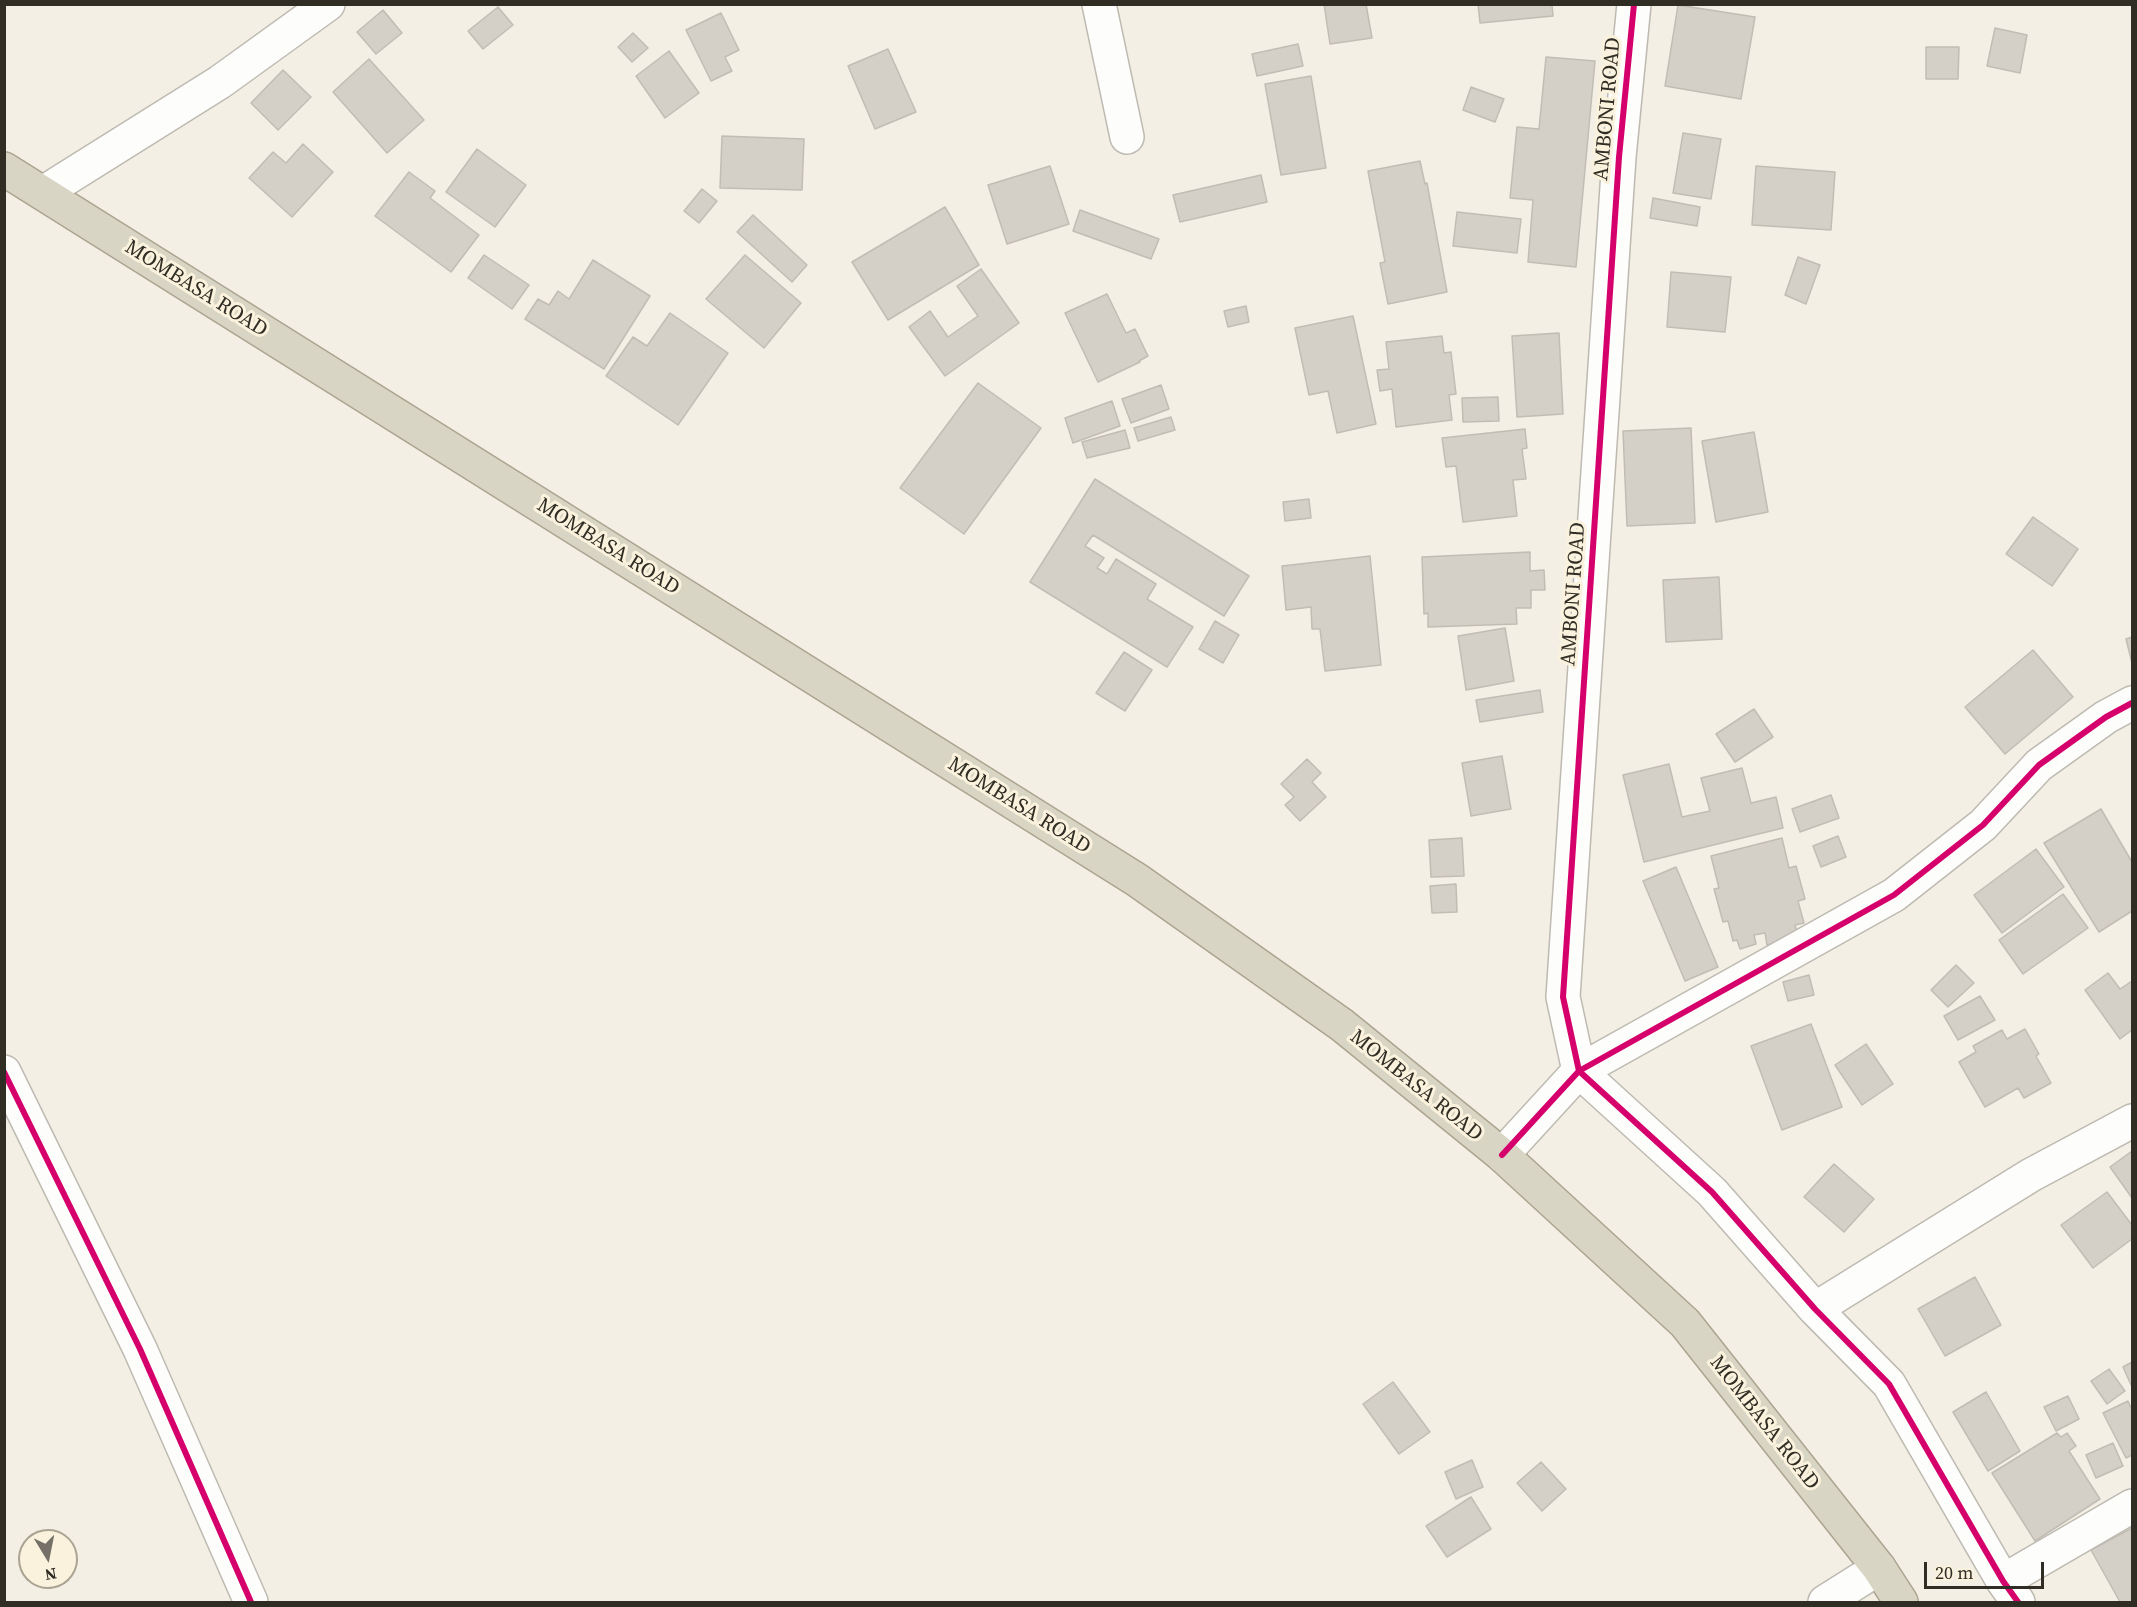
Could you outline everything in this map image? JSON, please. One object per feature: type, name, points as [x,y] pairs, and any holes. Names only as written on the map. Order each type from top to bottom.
[{"type":"highway","name":"MOMBASA ROAD","points":[[4,169],[1137,880],[1341,1025],[1502,1155],[1685,1323],[1879,1568],[1901,1602]]},
{"type":"street","points":[[43,193],[220,82],[328,4]]},
{"type":"street","points":[[1099,4],[1127,137]]},
{"type":"street","name":"AMBONI ROAD","points":[[1579,1071],[1563,998],[1619,157],[1634,4]]},
{"type":"street","points":[[1502,1155],[1579,1071],[1894,895],[1983,825],[2038,765],[2106,717],[2133,703]]},
{"type":"street","points":[[1579,1071],[1712,1192],[1815,1309],[1889,1384],[2010,1592],[2133,1506]]},
{"type":"street","points":[[4,1072],[140,1349],[251,1602]]},
{"type":"street","points":[[1815,1309],[2031,1175],[2133,1121]]},
{"type":"street","points":[[1825,1602],[1879,1568]]},
{"type":"building","points":[[1324,4],[1366,4],[1372,38],[1330,44]]},
{"type":"building","points":[[1478,4],[1552,4],[1553,16],[1480,23]]},
{"type":"building","points":[[1678,5],[1755,17],[1741,99],[1665,86]]},
{"type":"building","points":[[498,7],[513,25],[483,49],[468,31]]},
{"type":"building","points":[[383,10],[402,33],[376,54],[357,32]]},
{"type":"building","points":[[721,13],[739,50],[725,57],[732,71],[711,81],[686,30]]},
{"type":"building","points":[[1995,28],[2027,35],[2020,73],[1987,66]]},
{"type":"building","points":[[633,33],[648,48],[632,62],[618,47]]},
{"type":"building","points":[[1298,44],[1303,66],[1257,76],[1252,54]]},
{"type":"building","points":[[1926,47],[1959,47],[1958,79],[1926,79]]},
{"type":"building","points":[[888,49],[916,112],[875,129],[848,66]]},
{"type":"building","points":[[669,51],[699,93],[665,118],[636,76]]},
{"type":"building","points":[[1546,57],[1595,61],[1576,267],[1528,262],[1533,200],[1510,198],[1517,127],[1539,129]]},
{"type":"building","points":[[369,59],[424,120],[387,153],[333,92]]},
{"type":"building","points":[[283,70],[311,97],[278,130],[251,103]]},
{"type":"building","points":[[1311,76],[1326,168],[1281,175],[1265,84]]},
{"type":"building","points":[[1471,87],[1504,99],[1495,122],[1463,110]]},
{"type":"building","points":[[1683,133],[1721,139],[1711,199],[1673,193]]},
{"type":"building","points":[[722,136],[804,139],[802,190],[720,188]]},
{"type":"building","points":[[303,144],[333,172],[292,217],[249,178],[273,152],[286,163]]},
{"type":"building","points":[[477,149],[526,185],[495,227],[446,192]]},
{"type":"building","points":[[1420,161],[1425,184],[1427,183],[1447,292],[1388,304],[1380,263],[1385,262],[1368,171]]},
{"type":"building","points":[[1050,166],[1069,224],[1007,244],[988,185]]},
{"type":"building","points":[[1756,166],[1835,172],[1831,230],[1752,225]]},
{"type":"building","points":[[409,172],[435,191],[430,198],[479,235],[451,272],[375,216]]},
{"type":"building","points":[[1261,175],[1267,202],[1180,222],[1173,195]]},
{"type":"building","points":[[702,189],[717,201],[699,223],[684,211]]},
{"type":"building","points":[[1653,198],[1700,207],[1697,226],[1650,218]]},
{"type":"building","points":[[945,207],[979,265],[888,320],[852,262]]},
{"type":"building","points":[[1080,210],[1159,239],[1151,259],[1073,231]]},
{"type":"building","points":[[1457,212],[1521,219],[1517,253],[1453,246]]},
{"type":"building","points":[[753,215],[807,265],[792,282],[737,232]]},
{"type":"building","points":[[484,255],[529,285],[512,309],[468,278]]},
{"type":"building","points":[[745,255],[801,303],[764,348],[706,299]]},
{"type":"building","points":[[1798,257],[1820,265],[1806,304],[1785,295]]},
{"type":"building","points":[[593,260],[650,296],[604,369],[525,319],[538,299],[549,305],[558,291],[569,299]]},
{"type":"building","points":[[981,269],[1019,323],[945,376],[909,327],[930,311],[948,337],[978,316],[957,286]]},
{"type":"building","points":[[1671,272],[1731,277],[1725,332],[1667,327]]},
{"type":"building","points":[[1107,294],[1126,333],[1135,329],[1148,356],[1098,382],[1065,313]]},
{"type":"building","points":[[1246,306],[1249,322],[1228,327],[1224,311]]},
{"type":"building","points":[[670,313],[728,353],[678,425],[606,376],[633,337],[647,346]]},
{"type":"building","points":[[1353,316],[1376,424],[1337,433],[1328,391],[1309,395],[1295,328]]},
{"type":"building","points":[[1559,333],[1563,414],[1517,417],[1512,336]]},
{"type":"building","points":[[1442,336],[1444,353],[1451,352],[1456,394],[1449,395],[1452,420],[1396,427],[1392,389],[1380,391],[1377,370],[1389,369],[1386,342]]},
{"type":"building","points":[[978,383],[1041,428],[964,534],[900,488]]},
{"type":"building","points":[[1161,385],[1169,409],[1131,423],[1122,399]]},
{"type":"building","points":[[1498,397],[1499,421],[1463,422],[1462,398]]},
{"type":"building","points":[[1112,401],[1120,426],[1073,443],[1065,418]]},
{"type":"building","points":[[1171,417],[1175,430],[1138,441],[1134,428]]},
{"type":"building","points":[[1691,428],[1695,523],[1627,526],[1623,431]]},
{"type":"building","points":[[1525,429],[1527,448],[1522,449],[1526,479],[1513,480],[1517,516],[1463,522],[1456,466],[1446,467],[1442,438]]},
{"type":"building","points":[[1125,430],[1130,448],[1087,458],[1082,442]]},
{"type":"building","points":[[1754,432],[1768,512],[1716,522],[1702,441]]},
{"type":"building","points":[[1095,479],[1249,576],[1224,616],[1093,535],[1085,546],[1104,558],[1097,568],[1107,574],[1116,559],[1156,584],[1147,599],[1193,627],[1167,667],[1030,582]]},
{"type":"building","points":[[1309,499],[1311,518],[1285,521],[1283,502]]},
{"type":"building","points":[[2033,517],[2078,549],[2052,586],[2006,554]]},
{"type":"building","points":[[1530,552],[1530,571],[1544,570],[1545,590],[1531,590],[1531,608],[1516,608],[1517,624],[1428,627],[1428,613],[1424,614],[1422,557]]},
{"type":"building","points":[[1370,556],[1381,665],[1325,671],[1320,629],[1312,629],[1311,607],[1286,610],[1282,566]]},
{"type":"building","points":[[1719,577],[1722,639],[1666,642],[1663,580]]},
{"type":"building","points":[[1215,621],[1239,635],[1223,663],[1199,649]]},
{"type":"building","points":[[1505,628],[1514,681],[1466,690],[1458,636]]},
{"type":"building","points":[[2132,637],[2132,663],[2126,639]]},
{"type":"building","points":[[2033,650],[2073,697],[2005,754],[1965,707]]},
{"type":"building","points":[[1124,652],[1152,670],[1125,711],[1096,693]]},
{"type":"building","points":[[1540,690],[1543,712],[1480,722],[1476,700]]},
{"type":"building","points":[[1754,709],[1773,737],[1735,762],[1716,734]]},
{"type":"building","points":[[1502,756],[1511,809],[1471,816],[1462,763]]},
{"type":"building","points":[[1307,759],[1321,773],[1312,782],[1326,797],[1300,821],[1285,805],[1294,797],[1281,784]]},
{"type":"building","points":[[1669,764],[1682,817],[1710,811],[1701,778],[1742,768],[1751,803],[1776,797],[1783,828],[1644,862],[1623,775]]},
{"type":"building","points":[[1831,795],[1839,818],[1800,832],[1792,809]]},
{"type":"building","points":[[2101,809],[2132,862],[2132,911],[2099,932],[2044,843]]},
{"type":"building","points":[[1838,836],[1846,857],[1821,867],[1813,846]]},
{"type":"building","points":[[1462,838],[1464,876],[1431,877],[1429,840]]},
{"type":"building","points":[[1782,838],[1789,868],[1796,866],[1805,899],[1798,901],[1804,923],[1795,925],[1798,937],[1767,945],[1765,933],[1754,935],[1756,944],[1740,949],[1737,940],[1733,941],[1728,921],[1723,922],[1714,889],[1719,888],[1711,856]]},
{"type":"building","points":[[2036,849],[2064,887],[2002,933],[1974,895]]},
{"type":"building","points":[[1676,867],[1718,967],[1685,981],[1643,881]]},
{"type":"building","points":[[1456,884],[1457,912],[1432,913],[1430,886]]},
{"type":"building","points":[[2063,894],[2088,928],[2023,974],[1999,940]]},
{"type":"building","points":[[1956,965],[1974,983],[1948,1007],[1931,990]]},
{"type":"building","points":[[2108,973],[2120,989],[2132,981],[2132,1030],[2120,1039],[2085,990]]},
{"type":"building","points":[[1809,975],[1814,995],[1788,1001],[1783,982]]},
{"type":"building","points":[[1980,996],[1995,1020],[1958,1040],[1944,1016]]},
{"type":"building","points":[[1811,1024],[1842,1107],[1782,1130],[1751,1046]]},
{"type":"building","points":[[2025,1029],[2039,1054],[2036,1056],[2051,1083],[2024,1098],[2018,1088],[1985,1107],[1959,1062],[1976,1052],[1973,1046],[2002,1030],[2007,1039]]},
{"type":"building","points":[[1866,1044],[1893,1084],[1862,1105],[1835,1065]]},
{"type":"building","points":[[2132,1151],[2132,1198],[2110,1167]]},
{"type":"building","points":[[1834,1164],[1874,1199],[1844,1232],[1804,1197]]},
{"type":"building","points":[[2107,1192],[2132,1225],[2132,1239],[2093,1268],[2061,1225]]},
{"type":"building","points":[[1975,1277],[2001,1325],[1945,1356],[1918,1309]]},
{"type":"building","points":[[2132,1362],[2132,1387],[2123,1367]]},
{"type":"building","points":[[2109,1369],[2125,1391],[2107,1404],[2091,1381]]},
{"type":"building","points":[[1393,1382],[1430,1432],[1399,1454],[1363,1404]]},
{"type":"building","points":[[1986,1392],[2020,1451],[1988,1471],[1953,1412]]},
{"type":"building","points":[[2068,1396],[2079,1419],[2056,1431],[2044,1407]]},
{"type":"building","points":[[2128,1401],[2132,1410],[2132,1455],[2126,1458],[2103,1413]]},
{"type":"building","points":[[2057,1433],[2061,1437],[2067,1433],[2076,1446],[2069,1451],[2100,1499],[2035,1541],[1992,1473]]},
{"type":"building","points":[[2113,1443],[2123,1466],[2096,1478],[2086,1455]]},
{"type":"building","points":[[1472,1460],[1483,1487],[1456,1499],[1445,1472]]},
{"type":"building","points":[[1541,1462],[1566,1489],[1542,1511],[1517,1483]]},
{"type":"building","points":[[1471,1497],[1491,1529],[1447,1557],[1426,1526]]},
{"type":"building","points":[[2132,1528],[2132,1602],[2120,1602],[2091,1550]]},
{"type":"cycle path","points":[[1502,1155],[1579,1071],[1563,997],[1619,157],[1634,4]]},
{"type":"cycle path","points":[[2018,1602],[2003,1581],[1889,1384],[1815,1309],[1712,1192],[1579,1071],[1894,895],[1983,825],[2039,765],[2106,717],[2132,703]]},
{"type":"cycle path","points":[[4,1072],[140,1349],[251,1602]]}]
